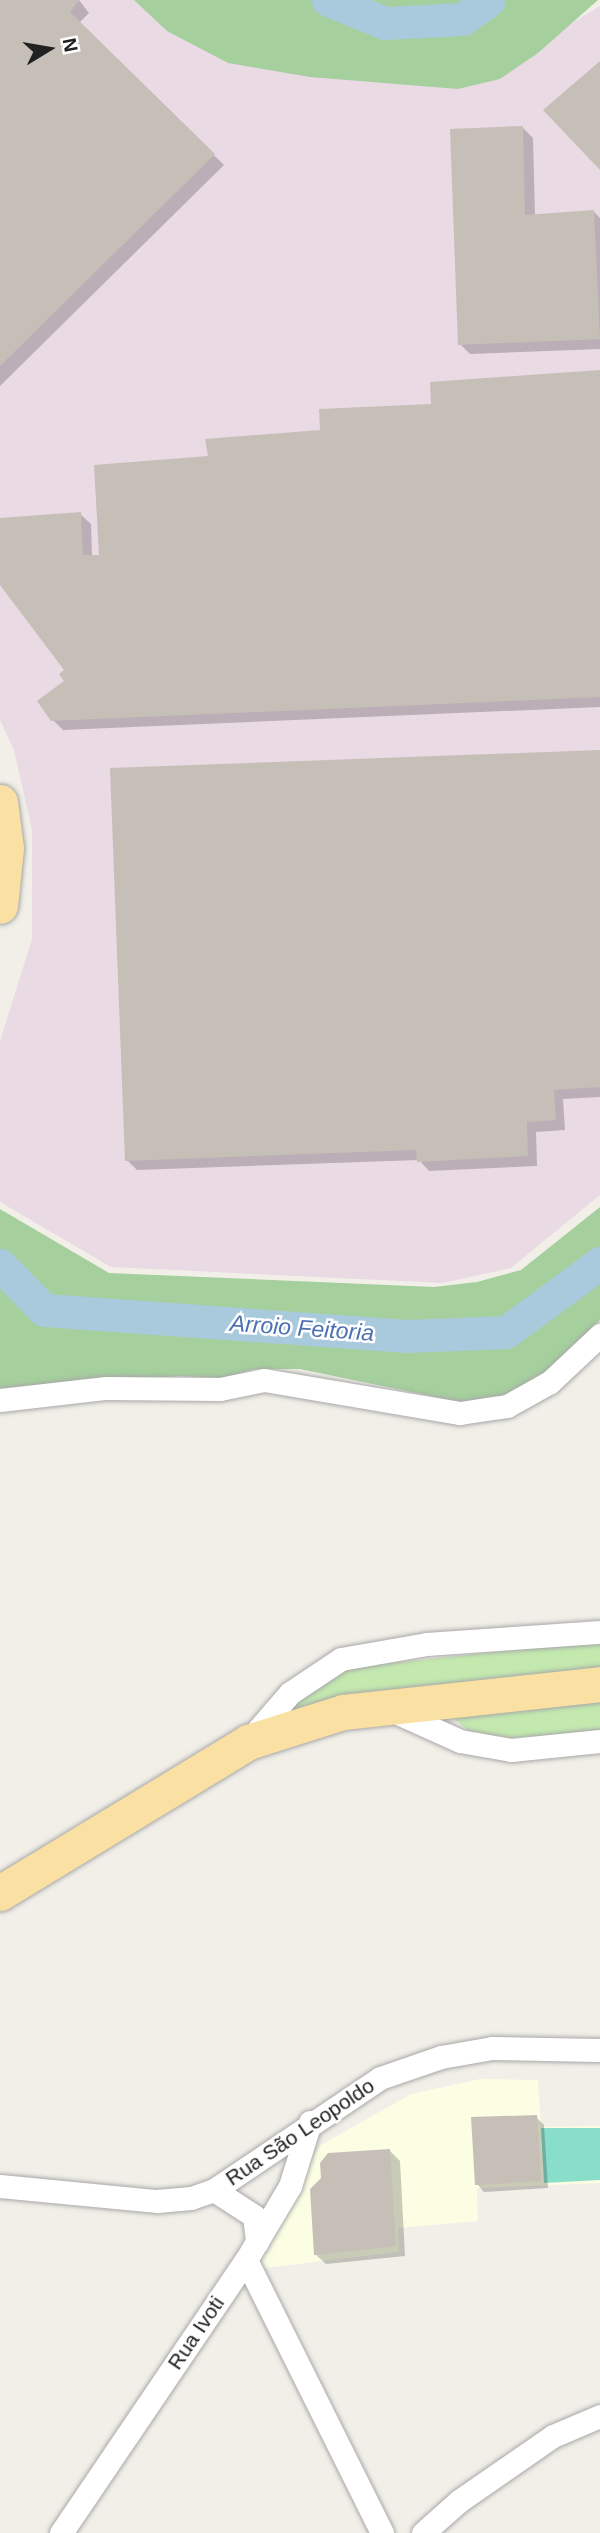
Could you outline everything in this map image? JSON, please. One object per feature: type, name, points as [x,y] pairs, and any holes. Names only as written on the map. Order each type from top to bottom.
[{"type":"main road","points":[[0,802],[6,848],[0,906]]},
{"type":"main road","points":[[0,1893],[247,1742],[343,1712],[600,1685]]},
{"type":"street","points":[[0,1400],[106,1388],[220,1389],[264,1380],[460,1413],[507,1406],[550,1382],[600,1335]]},
{"type":"street","points":[[247,1742],[290,1693],[341,1659],[428,1644],[600,1632]]},
{"type":"street","points":[[386,1707],[460,1741],[511,1750],[600,1741]]},
{"type":"street","name":"Rua São Leopoldo","points":[[0,2186],[157,2202],[191,2198],[214,2190],[310,2122],[380,2078],[441,2057],[492,2048],[600,2050]]},
{"type":"street","name":"Rua Ivoti","points":[[61,2533],[251,2251],[290,2186],[310,2122]]},
{"type":"street","points":[[214,2190],[254,2216],[251,2251],[382,2533]]},
{"type":"street","points":[[423,2533],[459,2501],[554,2435],[600,2416]]},
{"type":"shaded area","points":[[0,0],[151,0],[478,81],[600,6],[600,1195],[511,1268],[443,1283],[111,1267],[0,1202],[0,1041],[32,939],[32,830],[14,750],[0,720]]},
{"type":"shaded area","points":[[480,2079],[538,2080],[541,2127],[600,2126],[600,2183],[477,2188],[478,2221],[398,2228],[399,2252],[256,2269],[250,2261],[321,2145],[411,2094]]},
{"type":"green space","points":[[134,0],[598,0],[538,53],[500,79],[458,89],[310,77],[228,63],[167,31]]},
{"type":"green space","points":[[600,1207],[600,1320],[548,1370],[504,1396],[460,1402],[300,1369],[255,1369],[223,1378],[179,1376],[0,1392],[0,1209],[109,1273],[434,1287],[477,1282],[521,1270]]},
{"type":"green space","points":[[600,1641],[600,1671],[280,1718],[319,1682],[355,1667]]},
{"type":"green space","points":[[600,1692],[600,1731],[512,1738],[469,1731],[442,1709]]},
{"type":"green space","points":[[541,2128],[600,2128],[600,2180],[544,2183]]},
{"type":"building","points":[[0,0],[79,0],[70,12],[215,154],[0,366]]},
{"type":"building","points":[[600,61],[600,170],[543,110]]},
{"type":"building","points":[[523,126],[525,215],[594,210],[600,339],[458,345],[450,129]]},
{"type":"building","points":[[600,370],[600,697],[51,721],[37,701],[64,681],[59,674],[64,670],[0,585],[0,518],[81,512],[83,555],[99,555],[94,465],[208,456],[205,439],[320,430],[319,409],[431,404],[430,382]]},
{"type":"building","points":[[600,750],[600,1087],[554,1090],[556,1120],[527,1122],[528,1156],[417,1162],[416,1150],[125,1161],[110,768]]},
{"type":"building","points":[[537,2115],[541,2181],[475,2185],[471,2117]]},
{"type":"building","points":[[390,2149],[396,2246],[314,2255],[310,2189],[321,2178],[320,2163],[328,2153]]},
{"type":"waterway","name":"Arroio Feitoria","points":[[328,0],[385,23],[463,19],[489,0]]},
{"type":"waterway","name":"Arroio Feitoria","points":[[0,1265],[44,1310],[407,1336],[506,1332],[600,1263]]}]
